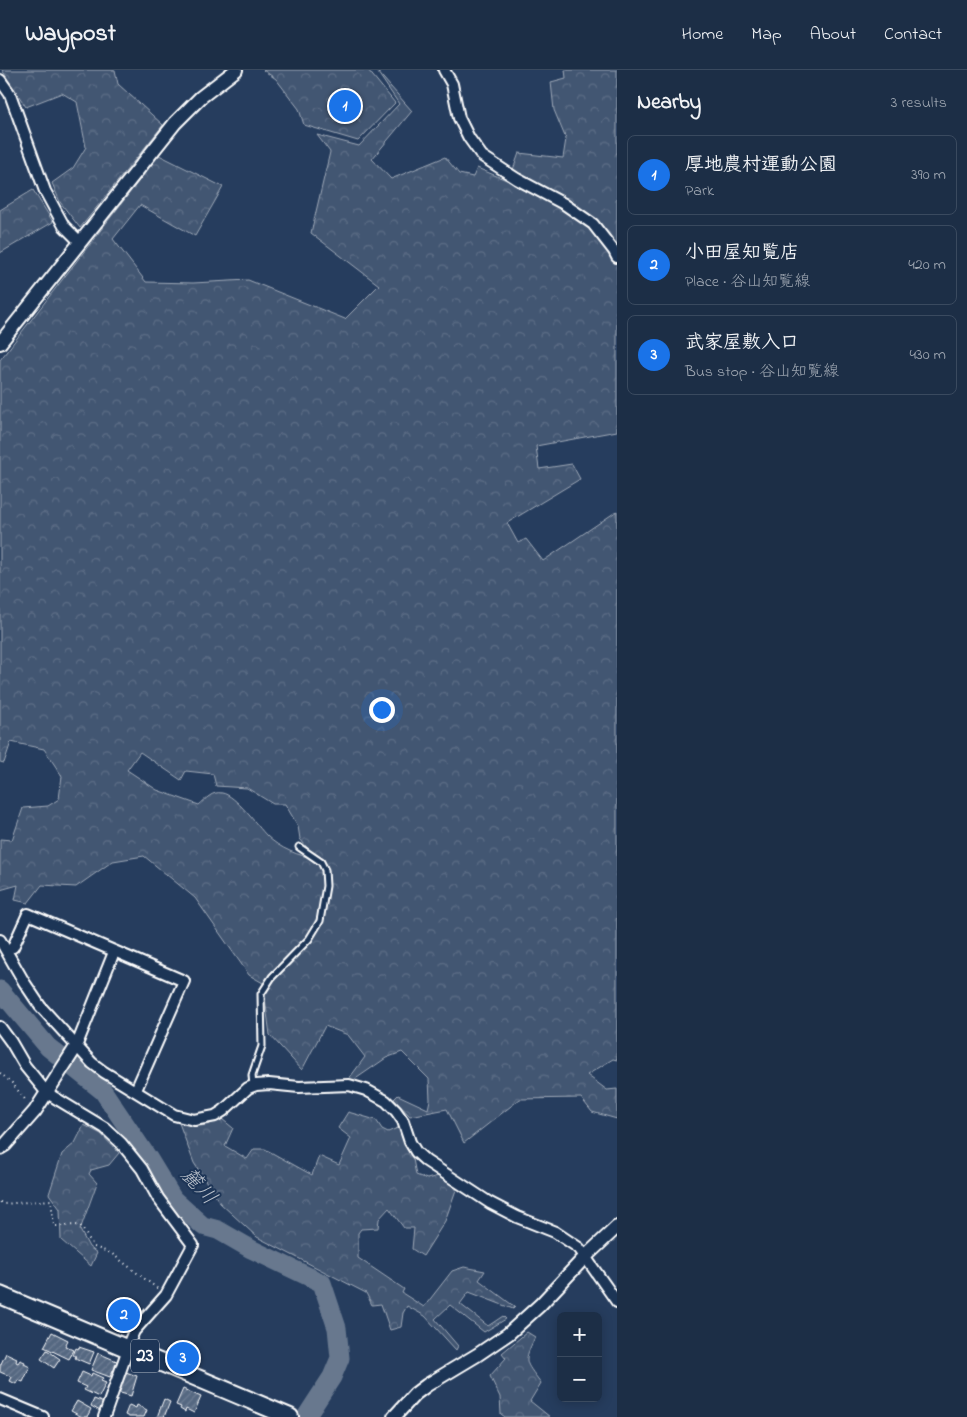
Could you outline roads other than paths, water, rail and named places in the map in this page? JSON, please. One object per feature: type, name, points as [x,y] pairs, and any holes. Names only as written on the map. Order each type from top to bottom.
[{"type":"main road","name":"23","points":[[0,1295],[288,1417]]},
{"type":"street","points":[[0,343],[175,124],[201,97],[236,70]]},
{"type":"street","points":[[444,70],[452,84],[459,118],[469,138],[482,156],[517,179],[564,204],[593,224],[617,257]]},
{"type":"street","points":[[0,80],[10,94],[45,191],[64,226],[80,242]]},
{"type":"street","points":[[13,947],[28,914],[184,981],[136,1090]]},
{"type":"street","points":[[0,940],[40,1006],[74,1049],[104,1072],[174,1115],[194,1120],[214,1116],[223,1111],[248,1088],[253,1086],[269,1084],[299,1087],[349,1085],[366,1090],[386,1101],[396,1111],[403,1120],[410,1142],[416,1152],[426,1161],[497,1206],[517,1217],[555,1232],[579,1248],[617,1302]]},
{"type":"street","points":[[0,1148],[5,1145],[35,1111],[59,1076],[74,1049],[114,952]]},
{"type":"street","points":[[0,1027],[25,1066],[48,1093],[105,1128],[121,1143],[142,1169],[158,1198],[193,1245],[166,1295],[134,1331],[104,1417]]},
{"type":"street","points":[[394,1417],[415,1394],[427,1385],[508,1334],[540,1305],[585,1256],[617,1227]]},
{"type":"street","points":[[0,1398],[43,1417]]},
{"type":"lane","points":[[253,1086],[252,1075],[262,1046],[261,994],[272,977],[309,939],[320,921],[326,886],[325,870],[321,862],[299,847]]},
{"type":"waterway","name":"麓川","points":[[0,990],[48,1047],[103,1091],[173,1199],[203,1226],[218,1230],[251,1249],[322,1283],[337,1328],[340,1358],[332,1377],[306,1417]]},
{"type":"place","name":"厚地農村運動公園","points":[[345,106]]},
{"type":"place","name":"小田屋知覧店","points":[[124,1315]]},
{"type":"place","name":"武家屋敷入口","points":[[183,1358]]}]
